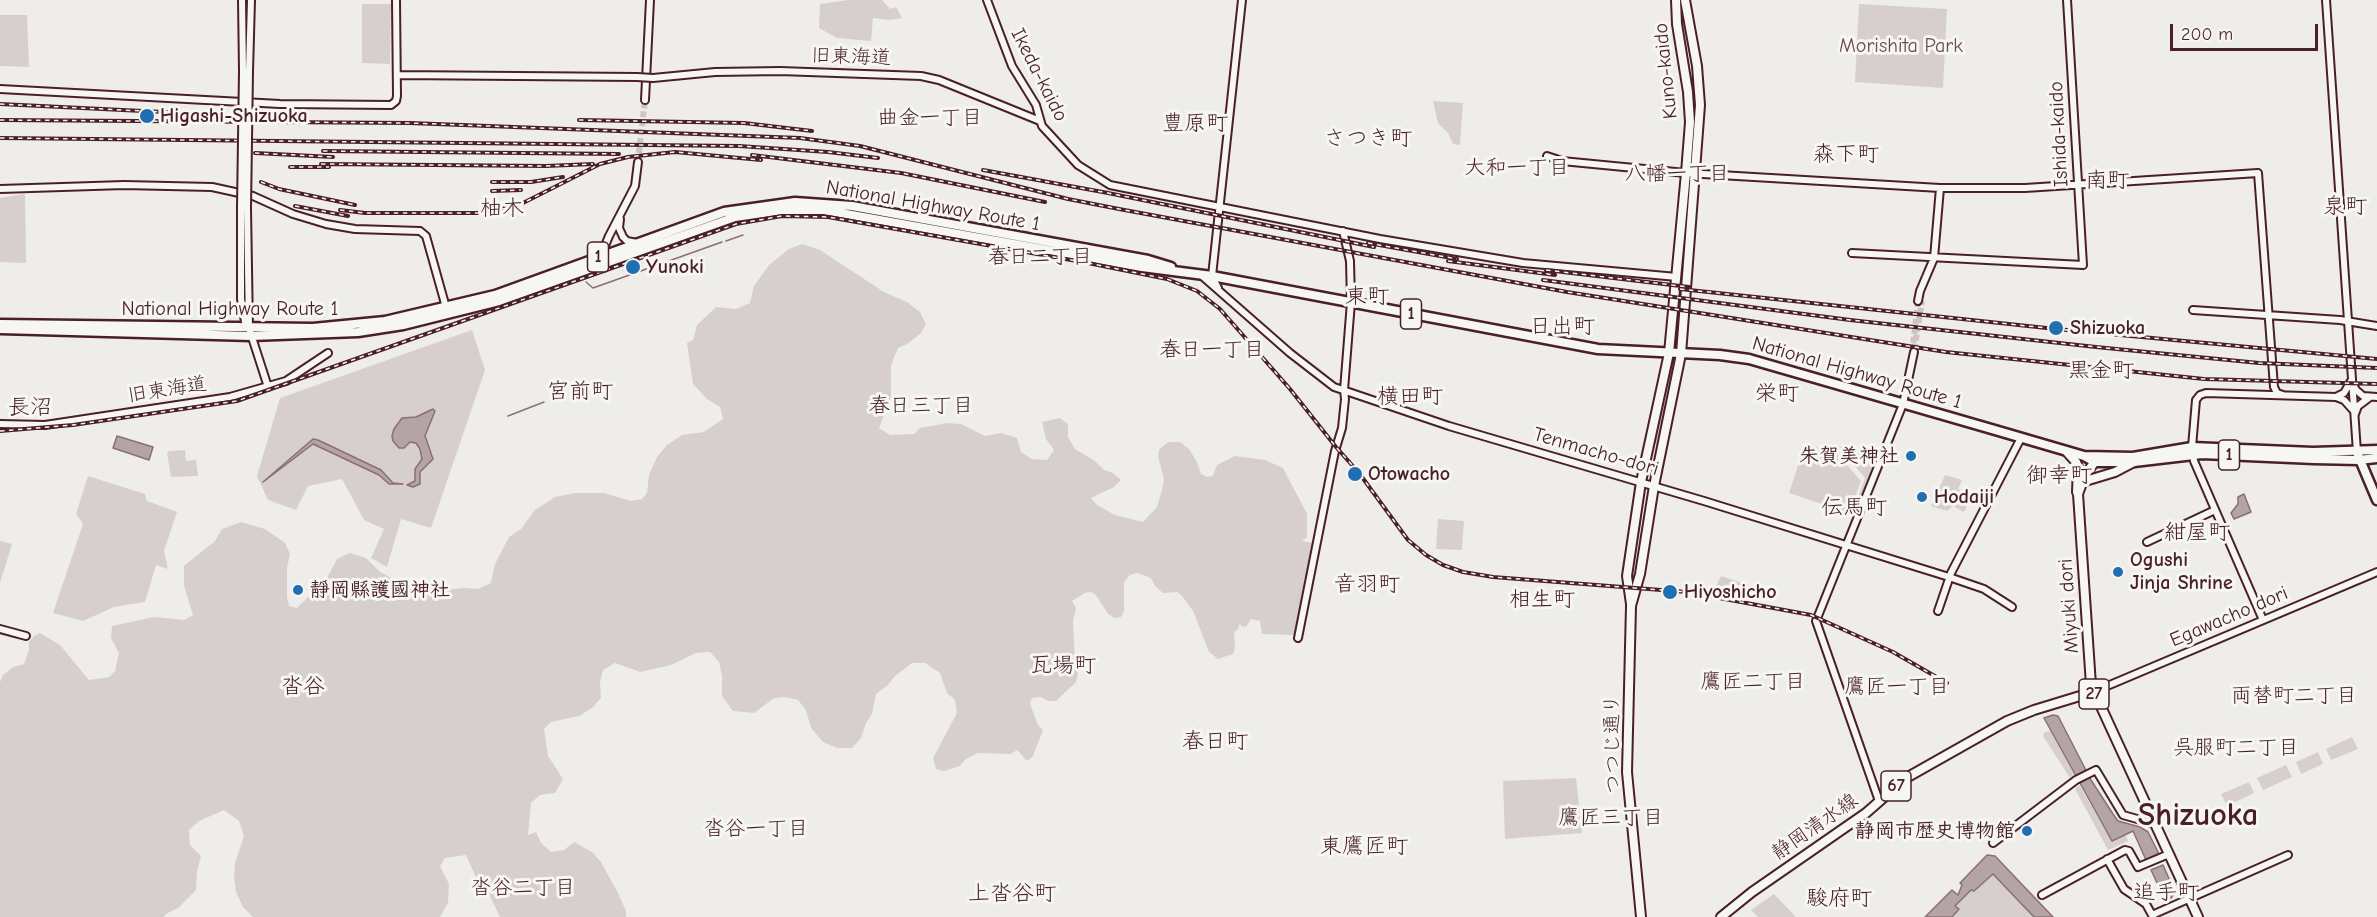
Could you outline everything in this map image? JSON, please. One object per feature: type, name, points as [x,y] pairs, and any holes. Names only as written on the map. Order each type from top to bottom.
[{"type":"highway","name":"National Highway Route 1","points":[[447,311],[735,209],[795,202],[828,203],[1148,260],[1191,273]]},
{"type":"highway","name":"National Highway Route 1","points":[[0,329],[358,332],[499,301],[735,217],[800,209],[851,213],[1142,267],[1201,274],[1598,349],[1749,359],[2084,456],[2134,462],[2192,450]]},
{"type":"highway","name":"National Highway Route 1","points":[[0,324],[250,332]]},
{"type":"highway","name":"National Highway Route 1","points":[[2097,458],[2133,457],[2192,450],[2313,453],[2377,458]]},
{"type":"highway","name":"National Highway Route 1","points":[[2358,456],[2377,450]]},
{"type":"highway","points":[[2358,456],[2377,500]]},
{"type":"main road","name":"Kuno-kaido","points":[[1676,0],[1690,123],[1686,284],[1681,354]]},
{"type":"main road","name":"Kuno-kaido","points":[[1669,354],[1700,105],[1697,66],[1685,0]]},
{"type":"main road","name":"つつじ通り","points":[[1641,917],[1627,772],[1632,606],[1627,576],[1641,482],[1669,354]]},
{"type":"main road","name":"つつじ通り","points":[[1632,606],[1681,354]]},
{"type":"main road","name":"27","points":[[2067,452],[2078,467],[2078,494]]},
{"type":"main road","name":"Miyuki dori","points":[[2097,458],[2082,482],[2078,494],[2093,692],[2198,917]]},
{"type":"main road","points":[[2082,482],[2115,472],[2134,462]]},
{"type":"main road","name":"静岡清水線","points":[[1720,917],[1866,813],[1906,778],[2007,722],[2034,710],[2093,692]]},
{"type":"street","points":[[242,0],[246,71]]},
{"type":"street","points":[[251,0],[246,71],[244,208],[250,332],[268,387]]},
{"type":"street","points":[[0,89],[280,104],[387,106],[396,101],[396,0]]},
{"type":"street","points":[[645,100],[650,0]]},
{"type":"street","name":"Ikeda-kaido","points":[[987,0],[1012,66],[1036,105],[1040,121],[1072,159],[1101,181],[1114,186],[1220,208]]},
{"type":"street","points":[[1230,302],[1216,285],[1212,276],[1242,0]]},
{"type":"street","name":"Ishida-kaido","points":[[1934,258],[2083,265],[2067,0]]},
{"type":"street","points":[[2326,0],[2358,456]]},
{"type":"street","name":"旧東海道","points":[[397,75],[560,74],[653,78],[715,72],[758,72],[921,76],[939,80],[1040,121]]},
{"type":"street","points":[[1547,156],[1562,161],[1690,174],[1940,188],[2025,188],[2258,172],[2274,387],[2277,393],[2283,395]]},
{"type":"street","points":[[591,268],[603,256],[609,236],[635,186],[638,162]]},
{"type":"street","points":[[0,189],[124,185],[212,188],[253,196],[293,214],[326,224],[355,229],[420,231],[426,236],[447,311]]},
{"type":"street","points":[[1920,301],[1923,284],[1934,258],[1940,188]]},
{"type":"street","points":[[1220,208],[1523,263],[1677,279]]},
{"type":"street","points":[[620,218],[623,237],[631,243],[640,243]]},
{"type":"street","points":[[1298,638],[1336,447],[1342,428],[1351,302],[1350,261],[1343,231]]},
{"type":"street","points":[[1852,253],[1934,258]]},
{"type":"street","points":[[603,256],[619,258]]},
{"type":"street","name":"Tenmacho-dori","points":[[1201,274],[1290,353],[1334,387],[1449,426],[1641,482],[1949,577],[1984,589],[2012,607]]},
{"type":"street","points":[[2193,310],[2340,320],[2377,326]]},
{"type":"street","name":"旧東海道","points":[[0,424],[45,425],[230,397],[268,387],[296,375],[328,352]]},
{"type":"street","points":[[1879,801],[1816,624],[1903,404],[1914,352]]},
{"type":"street","points":[[2336,397],[2344,393],[2352,380]]},
{"type":"street","points":[[2352,380],[2359,393],[2373,397]]},
{"type":"street","points":[[2266,395],[2274,387]]},
{"type":"street","points":[[2263,620],[2215,510],[2192,450],[2196,401],[2201,394],[2336,397],[2346,401],[2353,410]]},
{"type":"street","points":[[2354,418],[2358,406],[2373,397]]},
{"type":"street","points":[[1938,611],[1949,577],[2021,438]]},
{"type":"street","points":[[2147,542],[2215,510]]},
{"type":"street","name":"Egawacho dori","points":[[2093,692],[2377,572]]},
{"type":"street","points":[[0,629],[26,636]]},
{"type":"street","points":[[1993,843],[2076,780],[2096,770],[2124,817],[2155,825]]},
{"type":"street","points":[[2042,895],[2126,849],[2136,866],[2148,864],[2169,854]]},
{"type":"street","points":[[2107,859],[2124,889],[2146,904],[2153,916],[2288,855]]},
{"type":"green space","points":[[848,0],[882,0],[890,9],[896,7],[902,18],[889,20],[873,18],[871,41],[837,38],[819,28],[820,4]]},
{"type":"green space","points":[[362,4],[391,4],[390,64],[362,63]]},
{"type":"green space","name":"Morishita Park","points":[[1859,4],[1947,9],[1943,88],[1855,82]]},
{"type":"green space","points":[[0,15],[27,15],[29,67],[0,66]]},
{"type":"green space","points":[[1433,101],[1463,103],[1460,145],[1453,144],[1448,133],[1438,123]]},
{"type":"green space","points":[[25,194],[26,263],[0,262],[0,198]]},
{"type":"green space","points":[[802,244],[820,250],[884,292],[907,302],[920,312],[926,324],[921,333],[898,348],[891,365],[891,397],[879,428],[890,435],[914,434],[920,428],[948,423],[961,424],[985,436],[1001,433],[1017,438],[1021,452],[1032,459],[1047,460],[1054,450],[1046,439],[1042,422],[1060,418],[1068,424],[1068,437],[1075,449],[1121,480],[1114,487],[1091,498],[1097,505],[1115,515],[1143,522],[1157,507],[1164,480],[1158,456],[1159,450],[1168,442],[1180,442],[1189,449],[1201,474],[1207,477],[1213,476],[1217,465],[1235,456],[1265,460],[1283,468],[1307,514],[1307,537],[1302,541],[1314,543],[1295,635],[1262,634],[1260,621],[1251,619],[1246,627],[1241,626],[1240,623],[1234,632],[1233,654],[1218,659],[1209,652],[1193,611],[1182,596],[1177,592],[1163,593],[1155,586],[1151,578],[1137,573],[1130,575],[1124,582],[1124,611],[1121,617],[1115,618],[1108,614],[1096,595],[1091,592],[1072,601],[1076,608],[1073,621],[1078,675],[1076,682],[1056,701],[1048,701],[1041,697],[1032,698],[1030,704],[1038,725],[1043,730],[1033,756],[1027,761],[1017,750],[1011,754],[977,753],[966,759],[960,766],[944,771],[936,769],[933,758],[957,713],[955,700],[947,693],[940,673],[925,663],[912,663],[876,694],[872,714],[861,738],[852,748],[837,748],[823,742],[811,728],[806,710],[798,700],[785,697],[774,698],[754,713],[733,711],[722,696],[719,662],[710,652],[696,653],[671,665],[640,672],[615,663],[603,670],[600,682],[601,698],[592,708],[579,716],[551,722],[544,729],[548,756],[563,779],[555,793],[540,795],[531,803],[528,835],[536,832],[541,843],[551,852],[564,850],[574,842],[592,852],[601,862],[617,891],[626,911],[626,917],[500,917],[490,896],[480,886],[466,855],[445,858],[440,866],[449,884],[448,903],[440,917],[253,917],[243,907],[236,892],[234,877],[235,863],[244,836],[239,821],[224,810],[199,821],[189,830],[190,845],[201,856],[196,890],[178,908],[164,917],[0,917],[0,682],[3,675],[13,667],[24,664],[29,642],[34,636],[40,633],[60,645],[89,680],[109,677],[115,671],[119,653],[111,638],[112,626],[154,617],[184,620],[193,615],[184,586],[184,566],[215,541],[222,529],[241,522],[265,529],[285,543],[290,554],[287,568],[287,597],[289,606],[297,608],[327,578],[337,559],[350,553],[366,558],[379,571],[401,584],[412,587],[446,590],[478,589],[491,583],[495,564],[509,537],[521,529],[535,510],[555,497],[575,493],[604,493],[631,501],[642,499],[647,493],[649,475],[657,457],[667,445],[682,435],[704,432],[723,419],[720,407],[707,399],[693,384],[687,343],[693,340],[697,325],[716,307],[736,309],[750,303],[754,286],[769,265],[789,249]]},
{"type":"green space","points":[[472,330],[485,370],[431,528],[401,519],[387,567],[371,558],[384,529],[364,520],[342,479],[308,486],[296,510],[268,500],[257,476],[280,398]]},
{"type":"green space","points":[[1662,401],[1668,403],[1658,445],[1653,441]]},
{"type":"green space","points":[[1805,444],[1835,451],[1861,481],[1849,513],[1789,493]]},
{"type":"green space","points":[[1838,446],[1883,457],[1857,517],[1851,515],[1865,478]]},
{"type":"green space","points":[[185,450],[186,461],[196,460],[198,476],[171,477],[167,453]]},
{"type":"green space","points":[[1945,475],[1962,480],[1958,489],[1972,495],[1964,512],[1953,506],[1947,511],[1931,506]]},
{"type":"green space","points":[[88,476],[145,494],[147,501],[177,512],[164,551],[168,569],[156,565],[145,602],[114,607],[83,621],[53,613],[83,524],[76,514]]},
{"type":"green space","points":[[1438,519],[1464,521],[1462,550],[1436,549]]},
{"type":"green space","points":[[0,541],[12,544],[0,583]]},
{"type":"green space","points":[[1721,576],[1758,588],[1755,597],[1715,589]]},
{"type":"green space","points":[[2048,731],[2051,732],[2074,774],[2070,778],[2043,736]]},
{"type":"green space","points":[[2352,737],[2358,749],[2331,760],[2326,749]]},
{"type":"green space","points":[[2318,752],[2323,764],[2301,774],[2296,762]]},
{"type":"green space","points":[[2286,765],[2292,777],[2263,790],[2257,778]]},
{"type":"green space","points":[[1576,778],[1582,833],[1505,839],[1503,781]]},
{"type":"green space","points":[[2249,782],[2254,793],[2227,806],[2221,794]]},
{"type":"green space","points":[[2079,785],[2112,841],[2126,835],[2128,841],[2108,850],[2075,789]]},
{"type":"green space","points":[[1993,874],[2034,917],[1952,917],[1955,906],[1972,889],[1974,891]]},
{"type":"green space","points":[[1774,894],[1796,917],[1758,917],[1751,910]]},
{"type":"shaded area","points":[[433,409],[435,411],[425,436],[433,459],[420,472],[420,484],[413,487],[407,485],[415,481],[415,469],[422,459],[420,449],[416,443],[410,442],[404,448],[399,448],[392,436],[402,418],[416,417]]},
{"type":"shaded area","points":[[117,436],[153,447],[149,460],[113,448]]},
{"type":"shaded area","points":[[313,439],[381,470],[393,483],[403,484],[389,484],[379,475],[313,444],[263,482]]},
{"type":"shaded area","points":[[2244,494],[2251,512],[2234,519],[2231,513],[2238,504],[2238,497]]},
{"type":"shaded area","points":[[2058,716],[2091,780],[2118,821],[2140,827],[2148,832],[2159,854],[2146,860],[2133,831],[2112,841],[2044,718]]},
{"type":"shaded area","points":[[1987,855],[1995,856],[2053,917],[2034,917],[1993,874],[1974,891],[1971,890],[1955,906],[1959,909],[1952,917],[1925,917],[1952,890],[1958,895],[1962,885],[1960,883]]},
{"type":"shaded area","points":[[2163,865],[2175,892],[2171,898],[2165,900],[2151,870]]},
{"type":"waterway","points":[[726,241],[743,235]]},
{"type":"waterway","points":[[586,282],[593,288],[722,242]]},
{"type":"waterway","points":[[508,416],[544,402]]},
{"type":"tunnel","points":[[638,162],[645,100]]},
{"type":"tunnel","points":[[1918,301],[1914,352],[1922,301]]},
{"type":"railway","points":[[0,104],[204,114]]},
{"type":"railway","points":[[0,120],[410,123],[800,138],[860,146],[1068,199],[1119,209],[1567,292],[1946,352],[2204,379],[2377,384]]},
{"type":"railway","points":[[579,120],[744,123],[812,131]]},
{"type":"railway","points":[[0,138],[739,146],[878,158]]},
{"type":"railway","points":[[323,151],[619,154]]},
{"type":"railway","points":[[340,210],[365,213],[489,213],[523,203],[600,164],[628,157],[675,152],[761,160]]},
{"type":"railway","points":[[255,153],[333,157]]},
{"type":"railway","points":[[752,155],[901,173],[1045,202]]},
{"type":"railway","points":[[321,164],[546,166],[593,164]]},
{"type":"railway","points":[[290,167],[329,167]]},
{"type":"railway","points":[[983,170],[1374,247]]},
{"type":"railway","points":[[492,182],[531,182],[563,177]]},
{"type":"railway","points":[[261,182],[279,189],[355,205]]},
{"type":"railway","points":[[492,191],[521,190]]},
{"type":"railway","points":[[295,206],[348,216]]},
{"type":"railway","points":[[0,431],[73,425],[237,401],[736,224],[782,216],[828,217],[1088,263],[1167,279],[1197,291],[1220,309],[1290,389],[1359,473],[1408,540],[1443,565],[1463,572],[1493,577],[1687,592],[1811,615],[1893,652],[1947,683]]},
{"type":"railway","points":[[1368,243],[1457,259]]},
{"type":"railway","points":[[1448,261],[1555,275]]},
{"type":"railway","points":[[1546,270],[1689,287]]},
{"type":"railway","points":[[1543,280],[1850,320],[2096,347],[2259,363],[2377,368]]},
{"type":"railway","points":[[1680,289],[2056,329],[2377,359]]},
{"type":"place","name":"Higashi-Shizuoka","points":[[147,116]]},
{"type":"place","name":"Yunoki","points":[[633,267]]},
{"type":"place","name":"Shizuoka","points":[[2056,328]]},
{"type":"place","name":"朱賀美神社","points":[[1911,456]]},
{"type":"place","name":"Otowacho","points":[[1355,474]]},
{"type":"place","name":"Hodaiji","points":[[1922,497]]},
{"type":"place","name":"Ogushi Jinja Shrine","points":[[2118,572]]},
{"type":"place","name":"靜岡縣護國神社","points":[[298,590]]},
{"type":"place","name":"Hiyoshicho","points":[[1670,592]]},
{"type":"place","name":"静岡市歴史博物館","points":[[2027,831]]},
{"type":"district","name":"曲金一丁目","points":[[930,118]]},
{"type":"district","name":"豊原町","points":[[1195,124]]},
{"type":"district","name":"さつき町","points":[[1368,139]]},
{"type":"district","name":"森下町","points":[[1846,155]]},
{"type":"district","name":"大和一丁目","points":[[1517,168]]},
{"type":"district","name":"八幡一丁目","points":[[1677,174]]},
{"type":"district","name":"南町","points":[[2107,181]]},
{"type":"district","name":"泉町","points":[[2345,207]]},
{"type":"district","name":"柚木","points":[[502,209]]},
{"type":"district","name":"春日二丁目","points":[[1040,257]]},
{"type":"district","name":"東町","points":[[1367,297]]},
{"type":"district","name":"日出町","points":[[1562,327]]},
{"type":"district","name":"春日一丁目","points":[[1212,350]]},
{"type":"district","name":"黒金町","points":[[2101,371]]},
{"type":"district","name":"宮前町","points":[[580,392]]},
{"type":"district","name":"栄町","points":[[1777,394]]},
{"type":"district","name":"横田町","points":[[1410,397]]},
{"type":"district","name":"春日三丁目","points":[[921,406]]},
{"type":"district","name":"長沼","points":[[30,408]]},
{"type":"district","name":"御幸町","points":[[2059,476]]},
{"type":"district","name":"伝馬町","points":[[1854,508]]},
{"type":"district","name":"紺屋町","points":[[2197,533]]},
{"type":"district","name":"音羽町","points":[[1367,585]]},
{"type":"district","name":"相生町","points":[[1542,600]]},
{"type":"district","name":"瓦場町","points":[[1063,666]]},
{"type":"district","name":"鷹匠二丁目","points":[[1753,682]]},
{"type":"district","name":"沓谷","points":[[303,687]]},
{"type":"district","name":"鷹匠一丁目","points":[[1897,687]]},
{"type":"district","name":"両替町二丁目","points":[[2294,696]]},
{"type":"district","name":"春日町","points":[[1215,742]]},
{"type":"district","name":"呉服町二丁目","points":[[2236,748]]},
{"type":"district","name":"Shizuoka","points":[[2198,816]]},
{"type":"district","name":"鷹匠三丁目","points":[[1611,818]]},
{"type":"district","name":"沓谷一丁目","points":[[756,829]]},
{"type":"district","name":"東鷹匠町","points":[[1364,847]]},
{"type":"district","name":"沓谷二丁目","points":[[523,888]]},
{"type":"district","name":"追手町","points":[[2166,893]]},
{"type":"district","name":"上沓谷町","points":[[1012,894]]},
{"type":"district","name":"駿府町","points":[[1839,899]]}]
